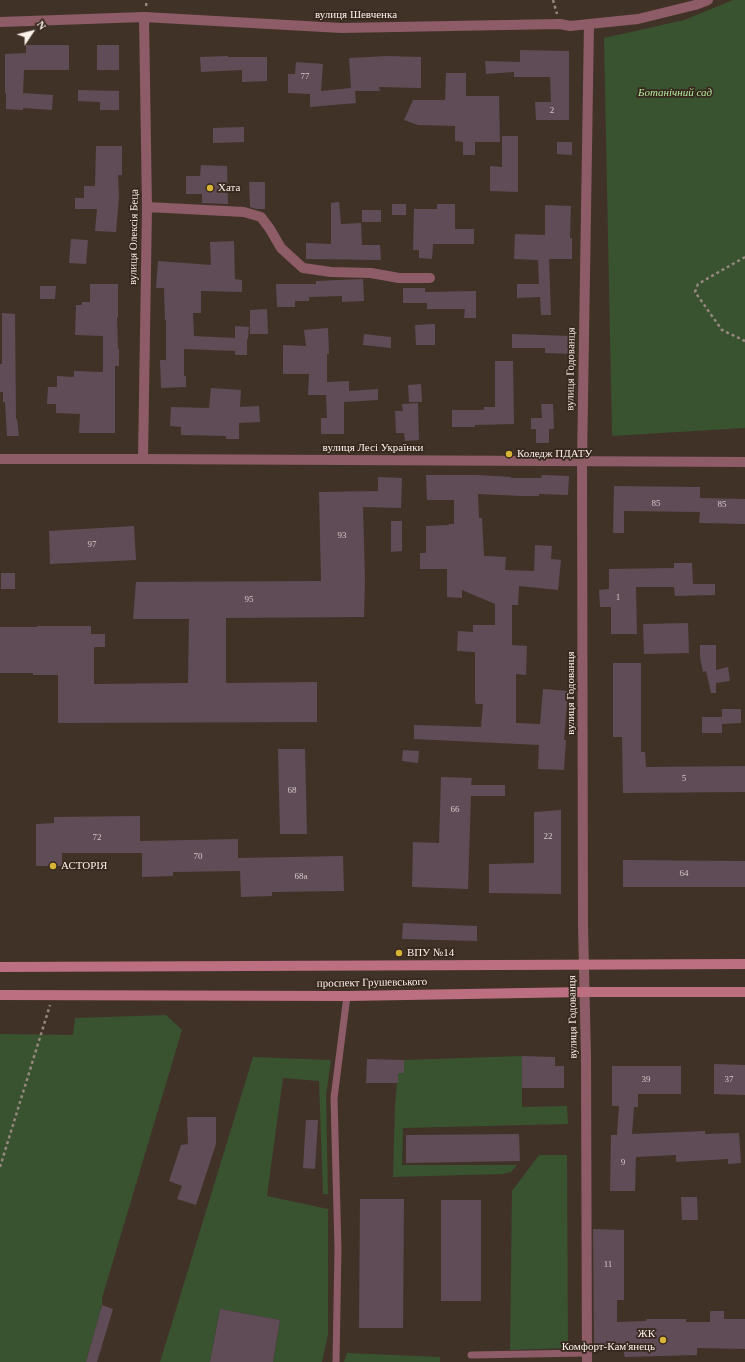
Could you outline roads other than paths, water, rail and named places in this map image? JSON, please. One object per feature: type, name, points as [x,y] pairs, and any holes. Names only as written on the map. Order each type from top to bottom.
[{"type":"main road","name":"проспект Грушевського","points":[[0,967],[745,964]]},
{"type":"main road","name":"проспект Грушевського","points":[[0,995],[347,996],[584,992],[745,992]]},
{"type":"street","name":"вулиця Шевченка","points":[[0,22],[144,16],[341,28],[560,24],[570,26],[638,19],[695,5],[708,0]]},
{"type":"street","name":"вулиця Олексія Беца","points":[[142,459],[147,207],[144,16]]},
{"type":"street","name":"вулиця Годованця","points":[[587,1358],[582,462],[588,24]]},
{"type":"street","points":[[147,207],[244,212],[261,217],[281,248],[303,268],[331,272],[371,273],[399,278],[430,278]]},
{"type":"street","name":"вулиця Лесі Українки","points":[[0,459],[745,462]]},
{"type":"lane","points":[[336,1362],[338,1249],[334,1098],[347,996]]},
{"type":"lane","points":[[471,1355],[587,1358]]},
{"type":"place","name":"Хата","points":[[210,188]]},
{"type":"place","name":"Коледж ПДАТУ","points":[[509,454]]},
{"type":"place","name":"АСТОРІЯ","points":[[53,866]]},
{"type":"place","name":"ВПУ №14","points":[[399,953]]},
{"type":"place","name":"ЖК Комфорт-Кам'янець","points":[[663,1340]]},
{"type":"park label","name":"Ботанічний сад","points":[[675,93]]}]
